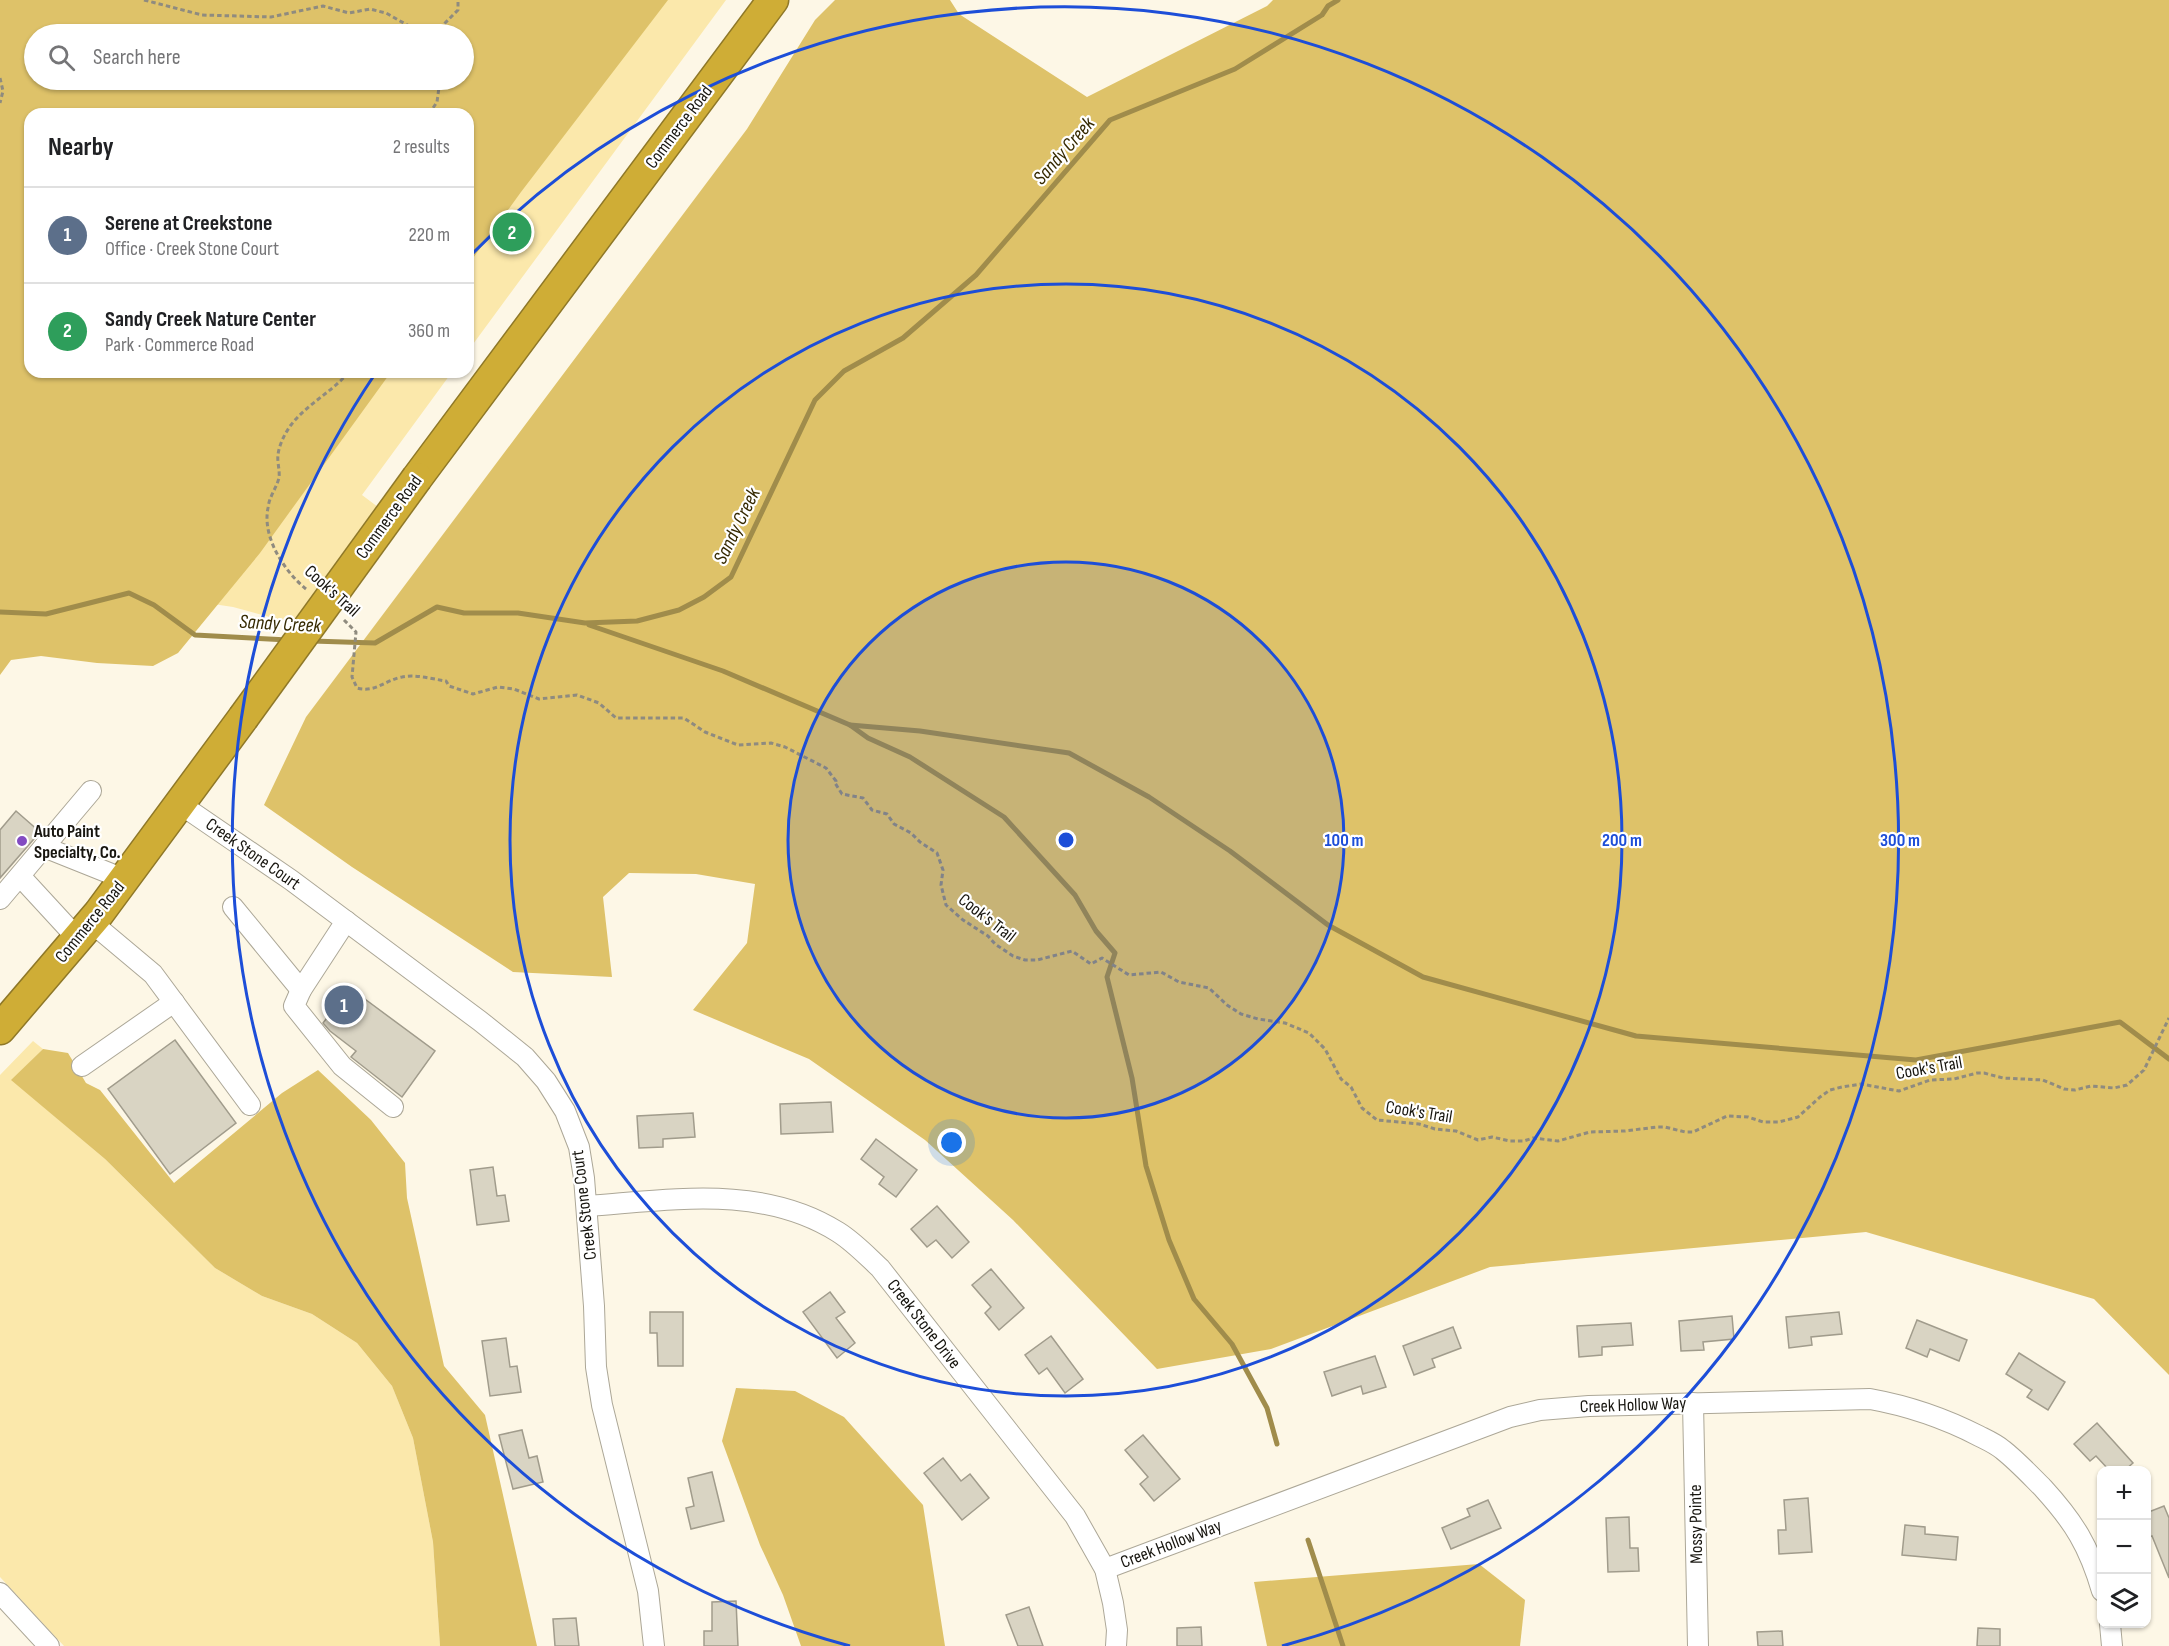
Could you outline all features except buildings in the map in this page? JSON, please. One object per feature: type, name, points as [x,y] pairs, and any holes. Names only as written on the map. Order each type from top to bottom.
[{"type":"highway","name":"Commerce Road","points":[[0,1029],[124,879],[417,478],[773,0]]},
{"type":"street","points":[[0,899],[91,791]]},
{"type":"street","name":"Creek Stone Court","points":[[180,804],[291,880],[525,1057],[546,1081],[565,1111],[579,1147],[584,1178],[594,1305],[596,1367],[602,1405],[648,1591],[654,1646]]},
{"type":"street","points":[[44,847],[124,879]]},
{"type":"street","points":[[20,876],[84,930],[153,974],[250,1105]]},
{"type":"street","points":[[233,907],[301,990]]},
{"type":"street","points":[[346,921],[301,990],[294,1006],[342,1066],[393,1107]]},
{"type":"street","points":[[81,1066],[174,1002]]},
{"type":"street","name":"Creek Stone Drive","points":[[586,1206],[693,1198],[762,1202],[795,1210],[840,1233],[887,1277],[1075,1516],[1105,1569],[1117,1630],[1116,1646]]},
{"type":"street","name":"Creek Hollow Way","points":[[1105,1569],[1510,1416],[1540,1410],[1589,1406],[1870,1400],[1904,1406],[1955,1425],[2001,1448],[2026,1470],[2067,1514],[2082,1538],[2097,1574]]},
{"type":"street","name":"Mossy Pointe","points":[[1693,1403],[1698,1646]]},
{"type":"street","points":[[0,1593],[49,1646]]},
{"type":"street","points":[[2110,1628],[2112,1646]]},
{"type":"path","points":[[144,0],[202,15],[271,17],[323,6],[349,13],[370,9],[386,13],[406,24]]},
{"type":"path","points":[[444,24],[458,10],[458,0]]},
{"type":"path","points":[[0,78],[3,91],[0,103]]},
{"type":"path","points":[[433,108],[437,102],[439,90]]},
{"type":"path","name":"Cook's Trail","points":[[309,591],[291,572],[272,543],[267,524],[268,503],[279,477],[278,454],[290,426],[309,405],[343,378]]},
{"type":"path","name":"Cook's Trail","points":[[342,618],[356,632],[352,677],[357,688],[380,687],[403,677],[419,677],[446,681],[449,686],[472,694],[498,687],[514,689],[539,699],[577,695],[599,703],[616,718],[684,718],[705,732],[730,742],[747,745],[771,743],[785,747],[826,768],[842,794],[863,798],[872,810],[887,814],[894,824],[911,832],[920,842],[937,853],[943,870],[941,885],[946,905],[1005,951],[1025,960],[1037,960],[1072,951],[1091,964],[1102,958],[1123,972],[1132,975],[1161,972],[1187,984],[1209,988],[1227,1005],[1241,1014],[1296,1026],[1310,1033],[1324,1049],[1341,1078],[1351,1087],[1362,1108],[1377,1120],[1419,1124],[1435,1129],[1456,1131],[1478,1140],[1492,1137],[1516,1141],[1533,1138],[1558,1142],[1590,1132],[1657,1127],[1693,1132],[1727,1116],[1748,1117],[1763,1122],[1779,1122],[1798,1117],[1830,1090],[1861,1084],[1899,1091],[1930,1080],[1953,1079],[1977,1073],[2013,1079],[2043,1080],[2064,1089],[2075,1090],[2091,1086],[2114,1088],[2127,1085],[2144,1070],[2169,1018]]},
{"type":"shaded area","points":[[0,0],[726,0],[474,343],[474,108],[24,108],[24,378],[448,378],[362,495],[378,507],[292,623],[233,607],[153,595],[0,579]]},
{"type":"shaded area","points":[[0,0],[668,0],[474,257],[474,108],[24,108],[24,378],[387,378],[260,553],[178,653],[153,666],[97,663],[41,656],[11,660],[0,675]]},
{"type":"shaded area","points":[[835,0],[950,0],[959,14],[1087,97],[1267,6],[1273,0],[2169,0],[2169,1375],[2094,1299],[1866,1232],[1490,1267],[1271,1349],[1157,1369],[1013,1220],[925,1140],[809,1059],[693,1010],[747,943],[755,884],[696,874],[629,873],[603,897],[612,977],[513,972],[352,867],[264,805],[306,717],[747,129],[815,20]]},
{"type":"shaded area","points":[[33,1041],[43,1049],[12,1080],[105,1159],[215,1268],[262,1296],[312,1314],[357,1343],[392,1386],[413,1438],[433,1542],[440,1646],[64,1646],[0,1577],[0,1075]]},
{"type":"shaded area","points":[[43,1049],[68,1053],[86,1083],[100,1090],[174,1183],[282,1093],[318,1070],[371,1120],[405,1163],[407,1198],[444,1366],[485,1415],[537,1646],[440,1646],[433,1542],[413,1438],[392,1386],[357,1343],[312,1314],[262,1296],[215,1268],[105,1159],[11,1080]]},
{"type":"shaded area","points":[[736,1388],[795,1391],[844,1417],[923,1505],[945,1646],[801,1646],[783,1595],[760,1545],[722,1441]]},
{"type":"shaded area","points":[[1479,1564],[1525,1600],[1520,1646],[1267,1646],[1254,1582]]},
{"type":"waterway","name":"Sandy Creek","points":[[312,641],[375,643],[437,607],[464,613],[518,613],[585,623],[637,621],[679,610],[704,597],[731,577],[815,400],[844,371],[903,338],[976,275],[1110,120],[1235,69],[1322,15],[1328,6],[1338,0]]},
{"type":"waterway","name":"Sandy Creek","points":[[0,612],[46,614],[129,593],[154,605],[195,635],[288,640]]},
{"type":"waterway","points":[[589,625],[723,671],[850,725],[868,738],[910,757],[1004,817],[1075,895],[1096,931],[1115,953],[1107,977],[1132,1078],[1146,1166],[1169,1240],[1194,1299],[1232,1344],[1267,1408],[1277,1444]]},
{"type":"waterway","points":[[850,725],[920,731],[1069,753],[1149,797],[1230,851],[1328,925],[1423,977],[1636,1036],[1916,1060],[2120,1022],[2169,1059]]},
{"type":"waterway","points":[[1308,1540],[1343,1646]]},
{"type":"place","name":"Sandy Creek Nature Center","points":[[512,232]]},
{"type":"place","name":"Auto Paint Specialty, Co.","points":[[22,841]]},
{"type":"place","name":"Serene at Creekstone","points":[[344,1005]]}]
